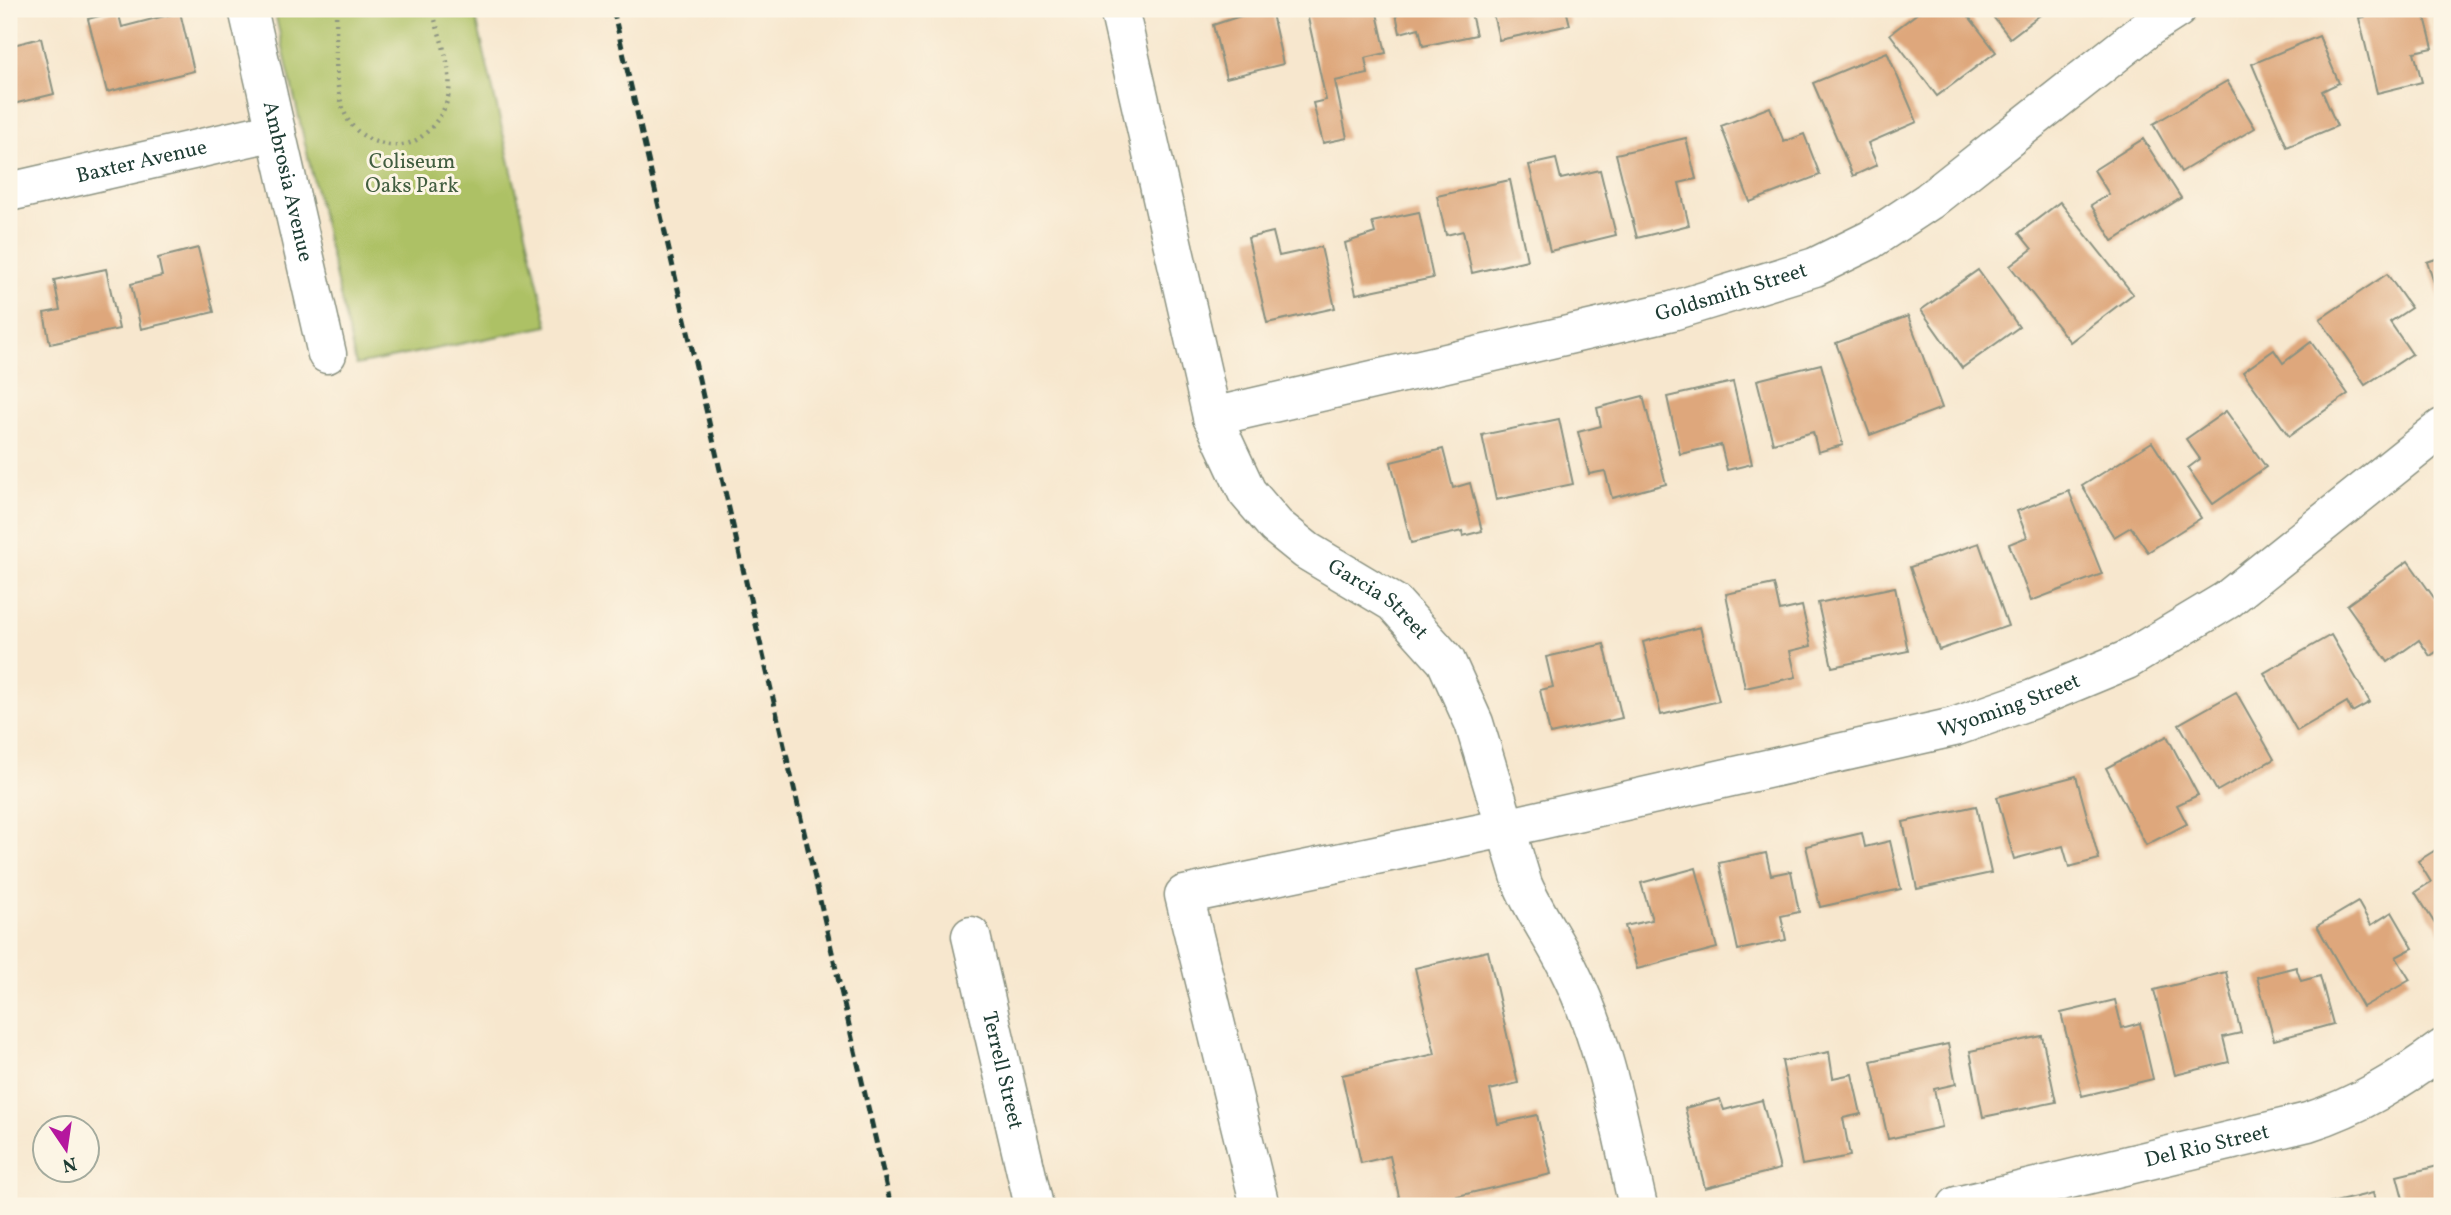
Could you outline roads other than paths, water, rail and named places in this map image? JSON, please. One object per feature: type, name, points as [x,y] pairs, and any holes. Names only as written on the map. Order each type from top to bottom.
[{"type":"street","name":"Ambrosia Avenue","points":[[248,9],[327,354]]},
{"type":"street","name":"Garcia Street","points":[[1119,9],[1212,418],[1228,458],[1247,492],[1276,526],[1307,551],[1394,603],[1446,661],[1474,723],[1528,897],[1570,970],[1603,1059],[1638,1206]]},
{"type":"street","name":"Goldsmith Street","points":[[1212,418],[1672,311],[1815,267],[1870,240],[1929,201],[2149,27],[2177,9]]},
{"type":"street","name":"Baxter Avenue","points":[[9,192],[276,131]]},
{"type":"street","name":"Wyoming Street","points":[[1260,1206],[1184,895],[1505,828],[1954,727],[2033,699],[2115,665],[2227,600],[2442,428]]},
{"type":"street","name":"Terrell Street","points":[[971,936],[1034,1206]]},
{"type":"street","name":"Del Rio Street","points":[[1957,1206],[2335,1114],[2390,1086],[2442,1049]]},
{"type":"railway","points":[[613,9],[891,1206]]},
{"type":"park label","name":"Coliseum Oaks Park","points":[[412,174]]}]
